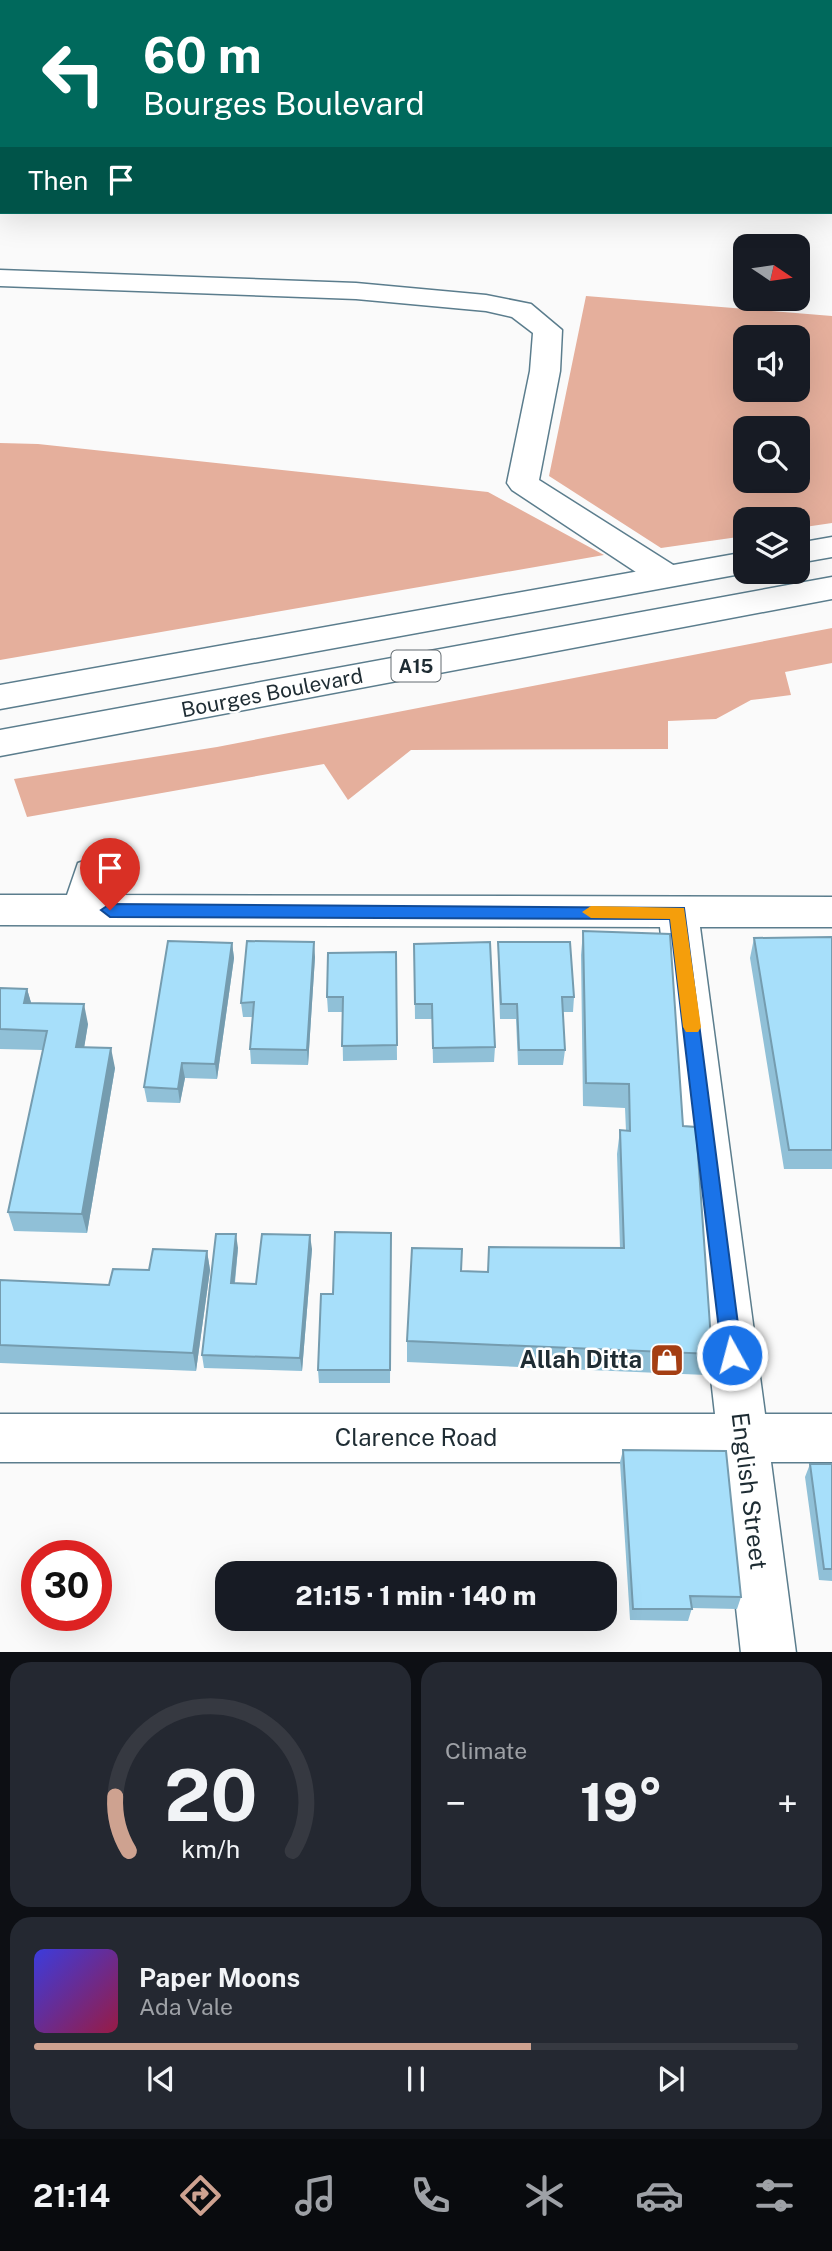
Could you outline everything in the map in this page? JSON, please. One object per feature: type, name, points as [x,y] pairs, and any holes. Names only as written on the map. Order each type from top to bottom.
[{"type":"street","points":[[0,278],[356,291],[486,303],[521,310],[548,330],[545,371],[523,483],[666,576]]},
{"type":"street","points":[[810,551],[832,547]]},
{"type":"street","name":"Bourges Boulevard","points":[[0,697],[733,564]]},
{"type":"street","name":"Bourges Boulevard","points":[[0,743],[832,588]]},
{"type":"street","points":[[0,911],[88,891],[678,912],[832,912]]},
{"type":"street","name":"English Street","points":[[678,912],[769,1652]]},
{"type":"street","name":"Clarence Road","points":[[0,1438],[832,1438]]},
{"type":"shaded area","points":[[586,296],[733,308],[733,312],[832,316],[832,523],[810,526],[810,507],[733,507],[733,538],[661,548],[549,476]]},
{"type":"shaded area","points":[[0,443],[38,444],[488,492],[604,555],[0,660]]},
{"type":"shaded area","points":[[832,628],[832,663],[785,672],[791,695],[751,700],[716,719],[668,721],[668,749],[411,750],[348,800],[324,764],[27,817],[14,779],[217,747]]},
{"type":"building","points":[[583,931],[670,934],[683,1126],[696,1127],[712,1354],[407,1341],[412,1248],[462,1249],[461,1271],[488,1272],[489,1247],[624,1248],[620,1130],[630,1131],[629,1084],[586,1083]]},
{"type":"building","points":[[832,937],[832,1150],[789,1150],[754,938]]},
{"type":"building","points":[[168,941],[232,943],[215,1064],[182,1063],[178,1089],[144,1087]]},
{"type":"building","points":[[247,941],[314,942],[307,1050],[250,1049],[254,1002],[241,1003]]},
{"type":"building","points":[[490,942],[495,1047],[433,1048],[432,1004],[415,1004],[414,944]]},
{"type":"building","points":[[498,942],[570,942],[574,997],[562,997],[565,1050],[519,1050],[517,1004],[501,1004]]},
{"type":"building","points":[[396,952],[397,1045],[342,1046],[343,997],[327,997],[328,953]]},
{"type":"building","points":[[0,988],[27,989],[24,1003],[84,1004],[76,1047],[111,1048],[82,1214],[8,1212],[47,1031],[0,1029]]},
{"type":"building","points":[[335,1232],[391,1233],[390,1370],[318,1370],[321,1294],[333,1294]]},
{"type":"building","points":[[216,1234],[236,1234],[231,1283],[256,1284],[262,1234],[310,1235],[300,1358],[202,1355]]},
{"type":"building","points":[[153,1249],[207,1251],[193,1353],[0,1345],[0,1280],[109,1285],[113,1269],[149,1270]]},
{"type":"building","points":[[623,1450],[726,1451],[741,1597],[690,1596],[692,1609],[633,1609]]},
{"type":"building","points":[[810,1464],[832,1464],[832,1569],[824,1569]]},
{"type":"slow traffic","points":[[591,912],[678,912],[692,1027]]},
{"type":"place","name":"Allah Ditta","points":[[667,1360]]},
{"type":"route","points":[[110,910],[678,912],[732,1355]]}]
